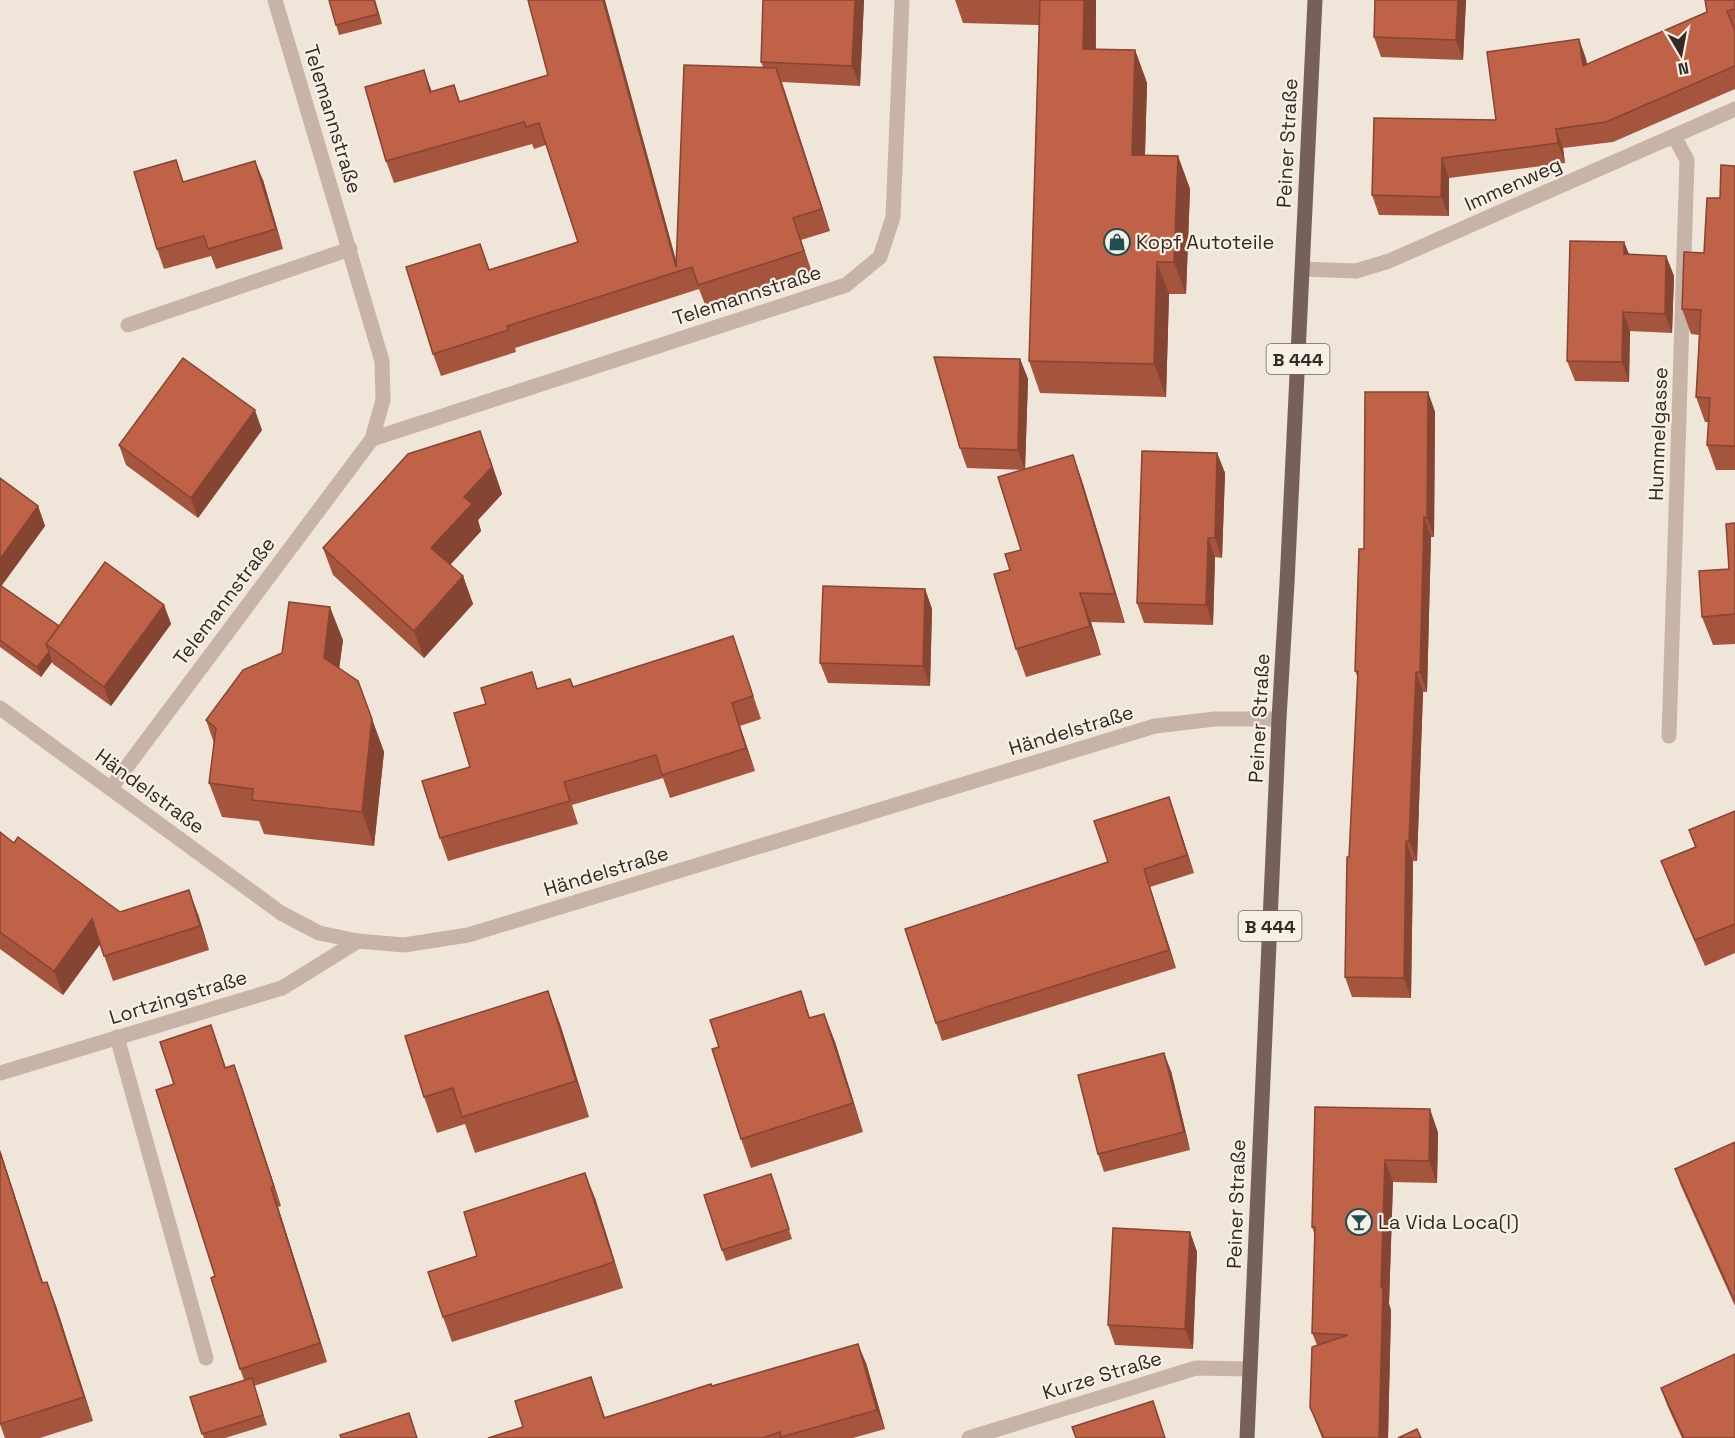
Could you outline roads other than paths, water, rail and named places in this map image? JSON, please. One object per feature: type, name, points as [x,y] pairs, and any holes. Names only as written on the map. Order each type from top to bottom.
[{"type":"main road","name":"Peiner Straße","points":[[1247,1438],[1279,719],[1315,0]]},
{"type":"street","name":"Telemannstraße","points":[[111,789],[372,439],[383,400],[382,361],[275,0]]},
{"type":"street","name":"Telemannstraße","points":[[372,439],[846,285],[880,257],[893,217],[902,0]]},
{"type":"street","name":"Immenweg","points":[[1302,269],[1356,271],[1389,261],[1735,109]]},
{"type":"street","name":"Hummelgasse","points":[[1669,736],[1687,160],[1674,136]]},
{"type":"street","points":[[128,325],[350,249]]},
{"type":"street","name":"Händelstraße","points":[[0,708],[281,913],[319,933],[358,941],[404,945],[468,935],[1155,726],[1215,719],[1279,719]]},
{"type":"street","name":"Lortzingstraße","points":[[0,1073],[282,988],[358,941]]},
{"type":"street","points":[[117,1038],[206,1358]]},
{"type":"street","name":"Kurze Straße","points":[[969,1438],[1196,1368],[1250,1369]]},
{"type":"place","name":"Kopf Autoteile","points":[[1117,242]]},
{"type":"place","name":"La Vida Loca(l)","points":[[1359,1222]]}]
